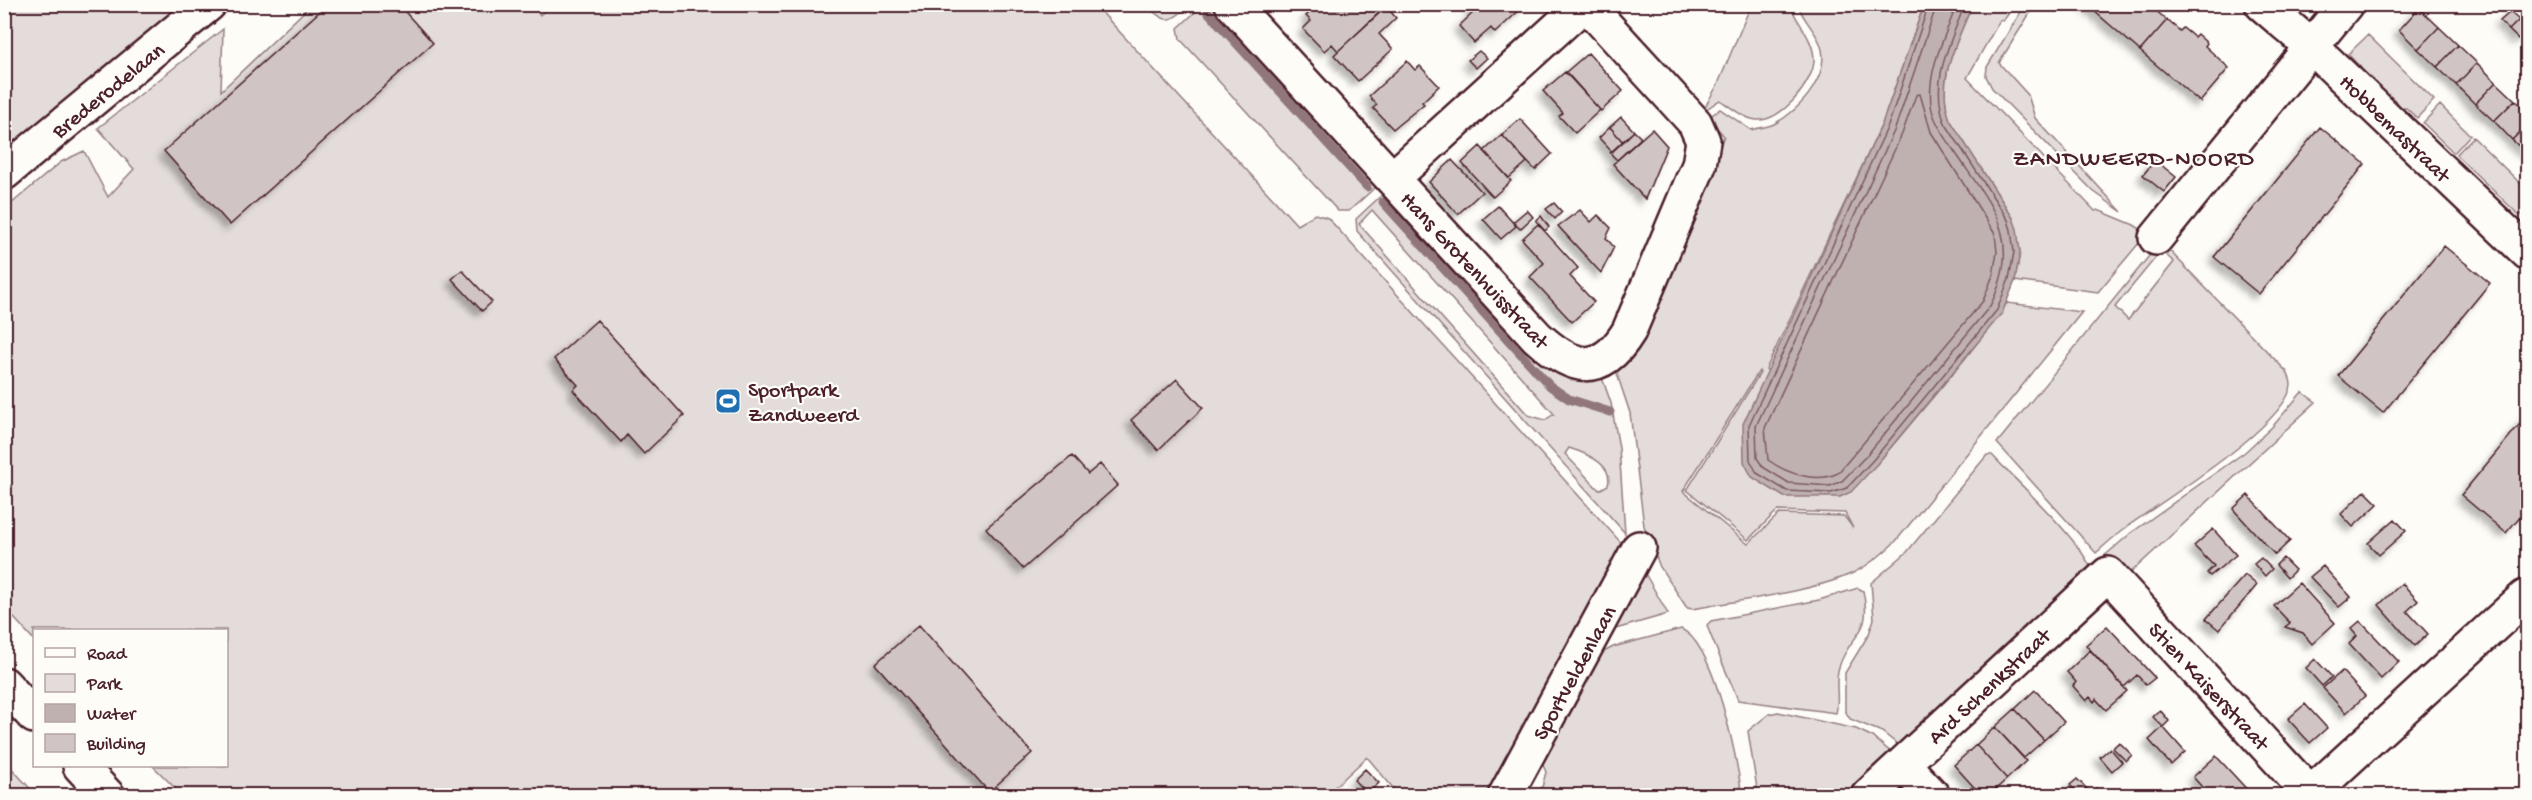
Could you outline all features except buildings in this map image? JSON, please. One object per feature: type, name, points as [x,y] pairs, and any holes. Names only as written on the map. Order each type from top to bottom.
[{"type":"street","name":"Brederodelaan","points":[[4,173],[209,4]]},
{"type":"street","name":"Hans Grotenhuisstraat","points":[[1232,4],[1551,350],[1572,362],[1587,363],[1603,360],[1618,349],[1629,331],[1699,165],[1703,141],[1695,123],[1585,4]]},
{"type":"street","points":[[1392,179],[1585,4]]},
{"type":"street","name":"Hobbemastraat","points":[[2262,4],[2312,47],[2528,254]]},
{"type":"street","points":[[2156,238],[2346,4]]},
{"type":"street","name":"Sportveldenlaan","points":[[1505,795],[1640,548]]},
{"type":"street","name":"Ard Schenkstraat","points":[[1868,795],[2108,574]]},
{"type":"street","name":"Stien Kaiserstraat","points":[[2108,574],[2310,795]]},
{"type":"street","points":[[2310,795],[2525,597]]},
{"type":"street","points":[[4,684],[33,715]]},
{"type":"street","points":[[1903,764],[1932,795]]},
{"type":"street","points":[[82,767],[108,795]]},
{"type":"green space","points":[[5,4],[190,5],[5,159]]},
{"type":"green space","name":"Sportpark Zandweerd","points":[[312,4],[532,4],[540,15],[552,4],[1095,5],[1297,225],[1315,214],[1328,218],[1625,547],[1526,740],[1484,796],[1399,795],[1367,757],[1325,796],[182,795],[154,767],[228,767],[228,629],[33,629],[33,639],[5,608],[5,209],[61,162],[84,151],[108,197],[134,169],[98,128],[223,29],[221,91]]},
{"type":"green space","points":[[1146,5],[1190,5],[1177,16],[1168,19],[1159,16]]},
{"type":"green space","points":[[1203,5],[1214,5],[1379,184],[1349,211],[1338,211],[1180,39],[1178,28]]},
{"type":"green space","points":[[1751,5],[1790,5],[1811,45],[1813,69],[1802,89],[1786,108],[1766,119],[1757,120],[1747,117],[1720,100],[1702,112],[1718,84]]},
{"type":"green space","points":[[1798,5],[1924,5],[1882,124],[1766,369],[1877,464],[1964,360],[2007,303],[2082,312],[1896,541],[1872,562],[1855,572],[1819,585],[1754,599],[1687,608],[1660,567],[1644,526],[1630,413],[1615,368],[1643,331],[1724,136],[1708,118],[1720,109],[1751,130],[1772,125],[1795,109],[1812,89],[1822,65],[1822,53],[1817,36]],"holes":[[[1759,371],[1760,373],[1687,490],[1748,540],[1777,511],[1845,513],[1853,528],[1844,516],[1779,514],[1748,544],[1683,491]]]},
{"type":"green space","points":[[1972,5],[2015,5],[2003,21],[2000,20],[1967,78],[2095,211],[2098,210],[2134,225],[2145,232],[2145,236],[2098,292],[2015,281],[2020,252],[2013,218],[1950,120],[1946,105],[1946,76],[1954,48]]},
{"type":"green space","points":[[2025,5],[2035,5],[1999,63],[2028,95],[2035,118],[2122,212],[2093,191],[1992,88],[1986,76],[1987,67]]},
{"type":"green space","points":[[2368,35],[2434,100],[2417,118],[2406,108],[2392,108],[2356,74],[2361,68],[2348,54]]},
{"type":"green space","points":[[2440,105],[2470,135],[2454,153],[2423,123]]},
{"type":"green space","points":[[2473,137],[2527,190],[2527,209],[2520,216],[2456,155]]},
{"type":"green space","points":[[1386,191],[1601,375],[1611,403],[1619,448],[1625,533],[1357,231],[1356,219]],"holes":[[[1372,210],[1554,414],[1545,420],[1528,415],[1359,224]],[[1569,448],[1590,456],[1603,465],[1609,478],[1608,485],[1599,490],[1565,454]]]},
{"type":"green space","points":[[2163,244],[2287,372],[2291,385],[2284,402],[2247,441],[2128,526],[2096,553],[1997,443],[2158,245]],"holes":[[[2161,251],[2174,262],[2128,320],[2115,307]]]},
{"type":"green space","points":[[2302,392],[2316,402],[2127,576],[2109,556],[2104,560],[2102,558],[2131,533],[2245,452],[2273,426]]},
{"type":"green space","points":[[1987,455],[1992,455],[2047,511],[2086,558],[2092,571],[1901,747],[1882,732],[1850,719],[1845,711],[1845,673],[1869,634],[1874,619],[1871,583],[1907,552]]},
{"type":"green space","points":[[1643,570],[1668,614],[1612,630]]},
{"type":"green space","points":[[1858,588],[1863,591],[1865,617],[1863,626],[1839,667],[1836,713],[1738,700],[1708,629],[1707,625],[1711,621],[1819,600]]},
{"type":"green space","points":[[1681,629],[1693,639],[1704,656],[1714,679],[1729,731],[1742,795],[1540,795],[1546,772],[1539,756],[1600,654],[1613,647]]},
{"type":"green space","points":[[1778,712],[1856,729],[1873,737],[1893,754],[1849,795],[1758,795],[1748,731],[1769,714]]},
{"type":"green space","points":[[5,761],[36,795],[5,795]]},
{"type":"water","points":[[1924,5],[1972,5],[1954,48],[1946,76],[1946,105],[1950,120],[2013,218],[2020,252],[2015,281],[2002,313],[1877,464],[1851,492],[1840,497],[1784,497],[1752,477],[1744,462],[1743,424],[1882,124]]},
{"type":"waterway","points":[[1208,12],[1367,187]]},
{"type":"waterway","points":[[1383,202],[1550,386],[1569,399],[1610,412]]},
{"type":"place","name":"Sportpark Zandweerd","points":[[728,401]]},
{"type":"district","name":"ZANDWEERD-NOORD","points":[[2134,157]]}]
